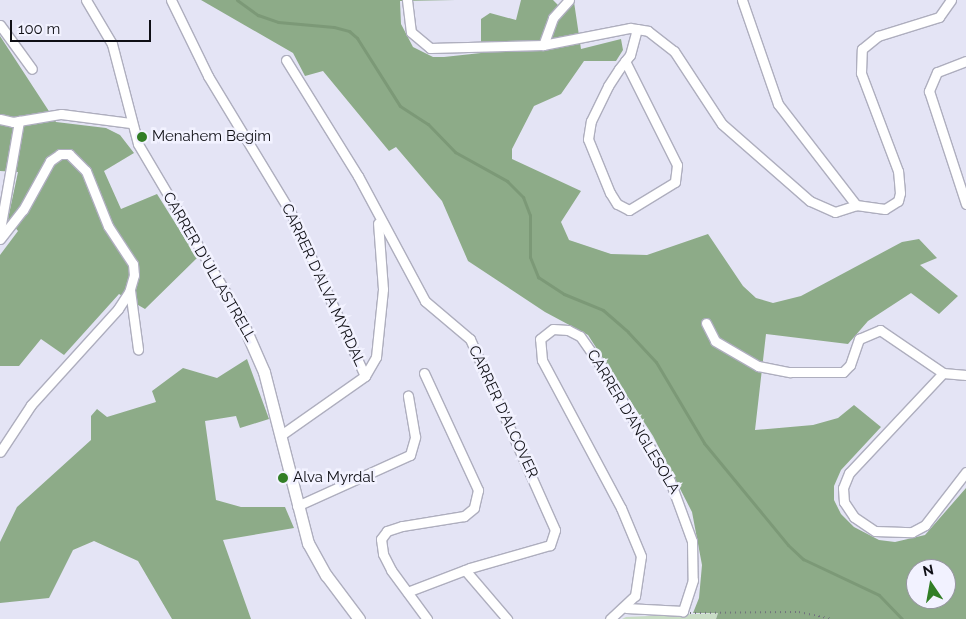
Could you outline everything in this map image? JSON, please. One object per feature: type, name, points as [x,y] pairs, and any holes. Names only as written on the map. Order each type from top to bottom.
[{"type":"street","name":"CARRER D'ULLASTRELL","points":[[86,0],[112,44],[130,123],[146,160],[239,315],[264,372],[297,506],[313,553],[359,619]]},
{"type":"street","name":"CARRER D'ALVA MYRDAL","points":[[171,0],[208,76],[291,213],[365,376],[281,435]]},
{"type":"street","points":[[407,0],[411,32],[430,48],[543,45],[636,29],[656,36],[674,50],[713,114],[810,201],[835,212],[856,204],[885,209],[898,201],[900,193],[898,171],[861,73],[862,49],[878,36],[939,17],[952,0]]},
{"type":"street","points":[[543,45],[553,18],[569,0]]},
{"type":"street","points":[[742,0],[778,104],[856,204]]},
{"type":"street","points":[[0,25],[32,69]]},
{"type":"street","points":[[625,60],[677,165],[675,182],[628,210],[617,204],[610,193],[588,139],[599,105],[625,60],[636,29]]},
{"type":"street","name":"CARRER D'ALCOVER","points":[[286,60],[358,176],[426,301],[470,339],[555,530],[550,545],[465,570],[407,592]]},
{"type":"street","points":[[966,61],[937,72],[929,91],[966,204]]},
{"type":"street","points":[[0,119],[19,121],[61,114],[130,123]]},
{"type":"street","points":[[0,230],[19,121]]},
{"type":"street","points":[[0,239],[23,210],[50,161],[60,154],[69,154],[86,172],[108,226],[133,264],[130,290],[138,349]]},
{"type":"street","points":[[365,376],[376,357],[383,289],[378,215]]},
{"type":"street","points":[[0,452],[22,417],[130,290]]},
{"type":"street","points":[[706,322],[715,341],[758,366],[790,372],[843,372],[850,365],[859,339],[880,330],[943,373],[966,375]]},
{"type":"street","name":"CARRER D'ANGLESOLA","points":[[610,619],[626,608],[638,587],[641,556],[621,508],[542,360],[540,340],[553,330],[573,332],[590,350],[675,491],[693,551],[692,580],[683,611]]},
{"type":"street","points":[[424,373],[476,482],[478,496],[474,508],[464,516],[402,526],[383,535],[383,554],[427,619]]},
{"type":"street","points":[[943,373],[849,473],[843,488],[844,502],[854,517],[875,531],[912,532],[925,525],[966,472]]},
{"type":"street","points":[[297,506],[410,455],[415,437],[408,396]]},
{"type":"street","points":[[465,570],[507,619]]},
{"type":"street","points":[[626,608],[683,611]]},
{"type":"path","points":[[683,611],[703,615],[798,612],[832,619]]},
{"type":"green space","points":[[201,0],[456,0],[400,1],[401,24],[413,47],[433,57],[481,53],[481,19],[490,13],[516,20],[521,0],[553,0],[565,12],[574,2],[581,49],[621,39],[623,50],[616,61],[584,61],[561,94],[534,106],[512,149],[512,159],[581,191],[561,222],[569,240],[611,254],[647,255],[708,234],[743,286],[756,298],[773,303],[801,296],[902,242],[919,239],[937,258],[920,265],[958,296],[939,314],[911,293],[868,321],[848,344],[766,334],[755,430],[813,425],[838,418],[854,405],[881,427],[841,470],[834,486],[834,500],[841,514],[854,527],[879,540],[895,542],[925,535],[966,488],[966,619],[716,619],[718,613],[693,613],[699,598],[702,565],[692,512],[653,436],[588,335],[545,312],[468,261],[442,201],[396,147],[389,151],[323,71],[305,76],[293,53]]},
{"type":"green space","points":[[0,36],[56,122],[106,128],[120,135],[134,153],[104,171],[121,209],[157,194],[197,258],[145,309],[119,294],[64,355],[41,339],[19,366],[0,366],[0,255],[18,231],[8,219],[18,172],[0,171]]},
{"type":"green space","points":[[247,359],[269,419],[240,428],[236,416],[205,421],[216,500],[241,507],[285,507],[294,528],[223,540],[251,619],[172,619],[138,561],[94,541],[73,550],[49,598],[0,603],[0,542],[17,507],[91,440],[91,416],[97,409],[107,417],[156,402],[152,391],[183,368],[217,378]]},
{"type":"green space","points":[[718,613],[716,619],[622,619],[626,617]]},
{"type":"waterway","points":[[237,0],[258,15],[278,22],[334,27],[349,31],[357,38],[400,106],[428,124],[455,152],[507,181],[523,197],[530,215],[530,257],[538,277],[564,294],[603,310],[628,332],[656,362],[704,443],[788,545],[803,559],[879,595],[902,619]]},
{"type":"place","name":"Menahem Begim","points":[[142,137]]},
{"type":"place","name":"Alva Myrdal","points":[[283,478]]}]
